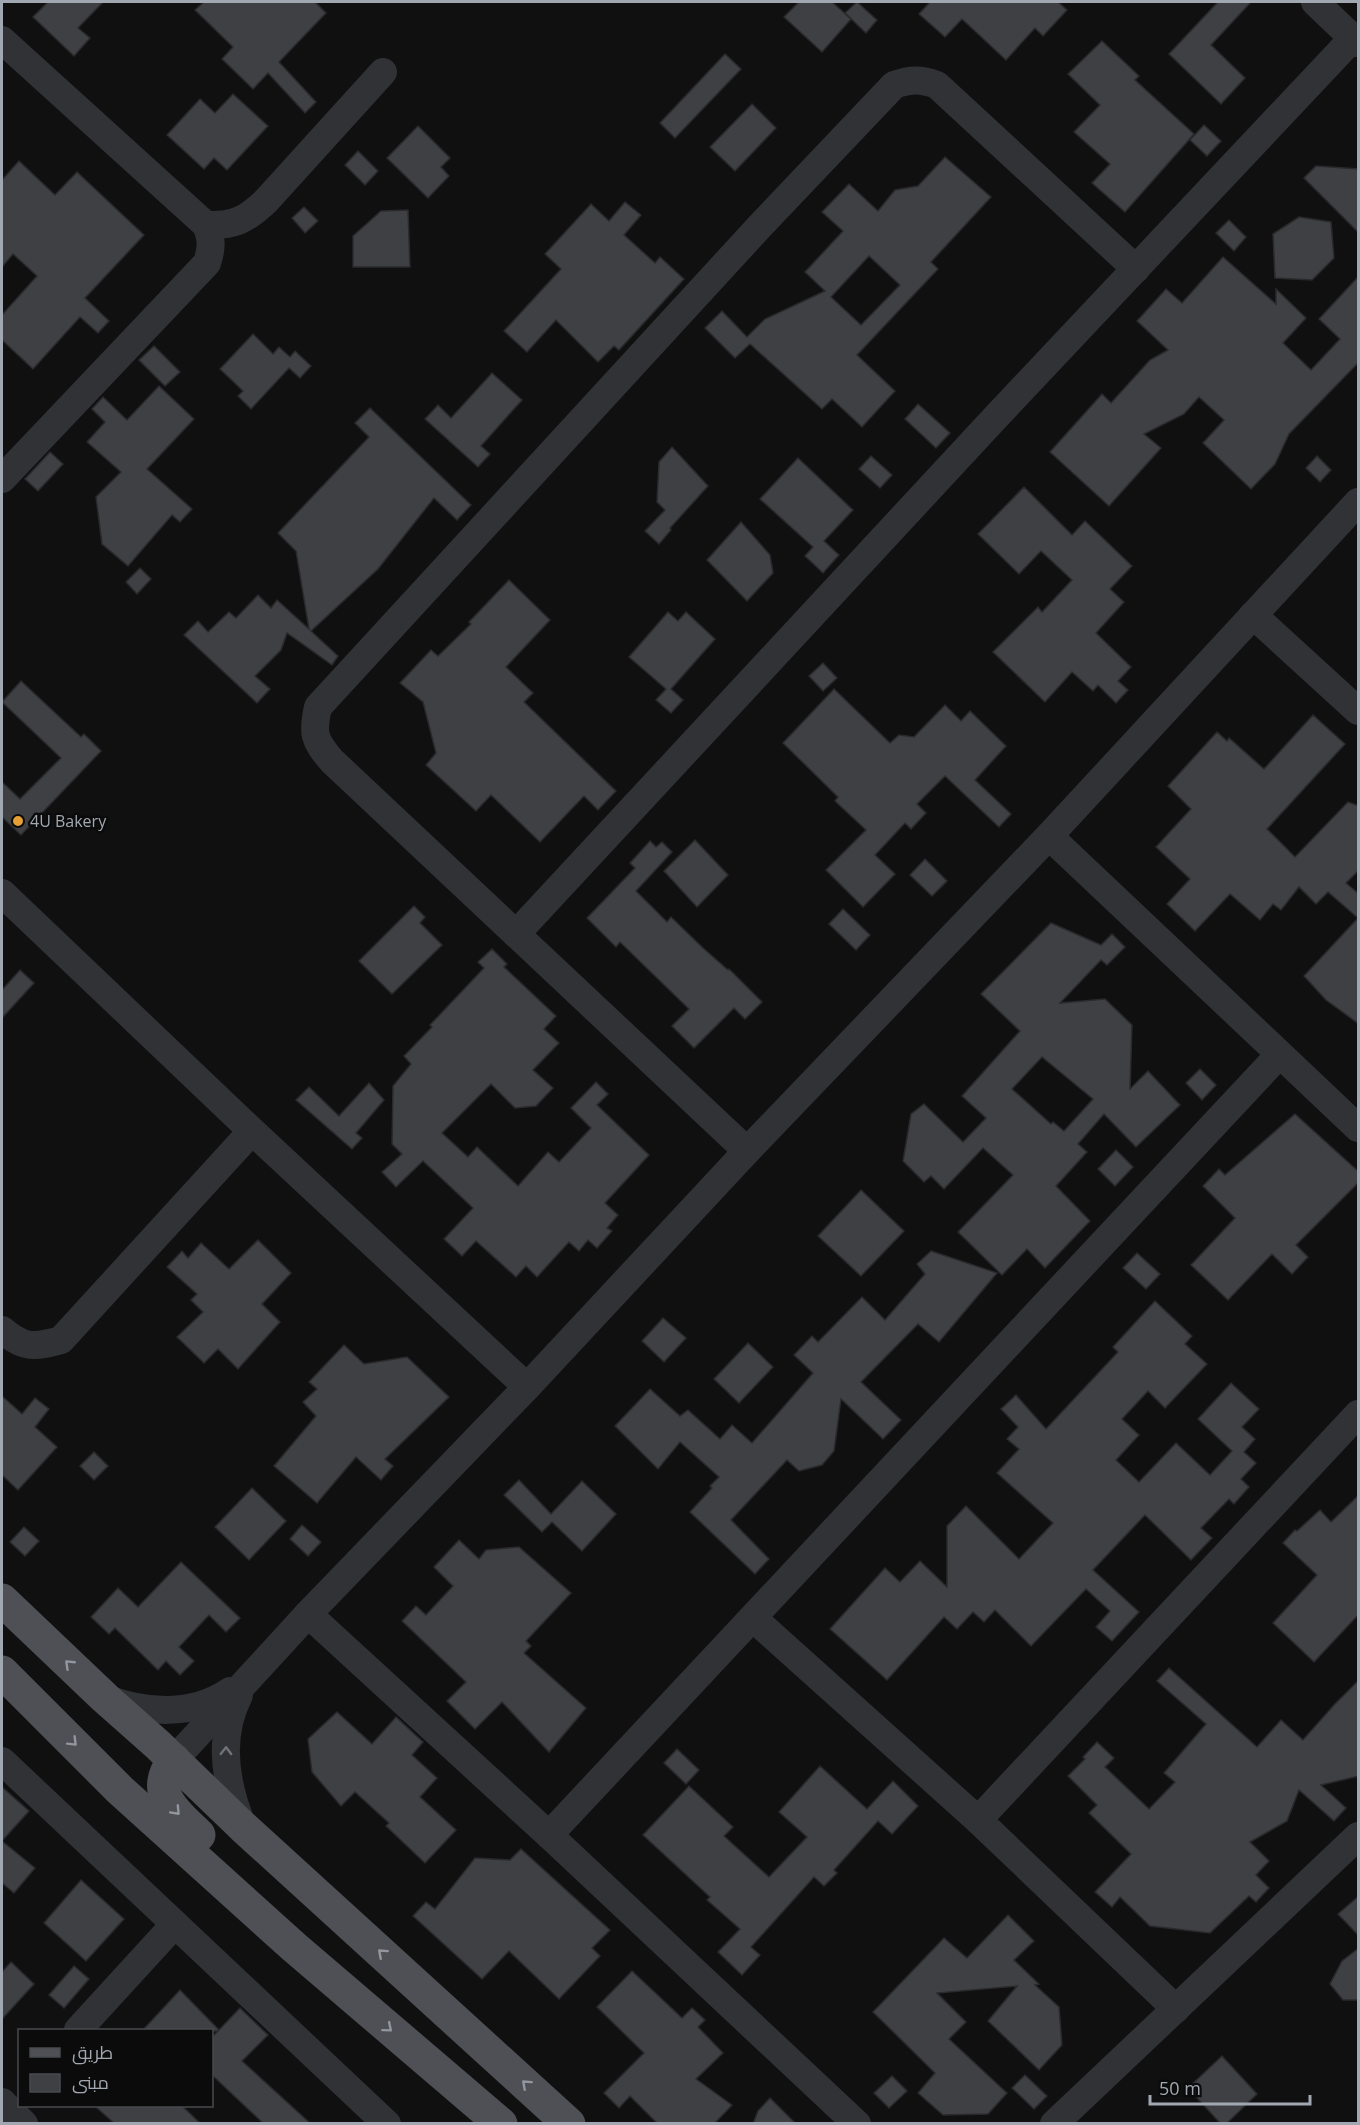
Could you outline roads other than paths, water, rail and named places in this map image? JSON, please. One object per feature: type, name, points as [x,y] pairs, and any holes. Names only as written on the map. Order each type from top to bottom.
[{"type":"main road","points":[[2,1600],[243,1827],[569,2124]]},
{"type":"main road","points":[[2,1671],[120,1790],[294,1947],[501,2124]]},
{"type":"main road","points":[[174,1760],[163,1779],[163,1791],[167,1801],[276,1911],[290,1934],[294,1947]]},
{"type":"street","points":[[516,934],[1136,269],[1356,40],[1315,2]]},
{"type":"street","points":[[2,40],[206,225],[211,237],[211,250],[207,263],[6,465]]},
{"type":"street","points":[[206,225],[223,225],[239,221],[254,213],[383,72]]},
{"type":"street","points":[[747,1151],[319,746],[314,727],[318,707],[760,226],[894,85],[908,80],[923,80],[937,85],[1136,269]]},
{"type":"street","points":[[174,1760],[308,1614],[527,1387],[747,1151],[1049,836],[1359,502]]},
{"type":"street","points":[[1253,615],[1359,711]]},
{"type":"street","points":[[1049,836],[1359,1128]]},
{"type":"street","points":[[2,892],[252,1131],[527,1387]]},
{"type":"street","points":[[549,1835],[1280,1055]]},
{"type":"street","points":[[2,1330],[16,1342],[38,1347],[61,1340],[252,1131]]},
{"type":"street","points":[[978,1820],[1359,1414]]},
{"type":"street","points":[[308,1614],[549,1835],[857,2124]]},
{"type":"street","points":[[753,1618],[978,1820],[1176,2009]]},
{"type":"street","points":[[105,1698],[125,1706],[170,1711],[197,1706],[223,1696],[247,1680]]},
{"type":"street","points":[[243,1827],[230,1793],[226,1775],[225,1747],[233,1707],[247,1680]]},
{"type":"street","points":[[2,1761],[387,2124]]},
{"type":"street","points":[[1054,2124],[1359,1836]]},
{"type":"street","points":[[80,2029],[175,1924]]},
{"type":"place","name":"4U Bakery","points":[[18,821]]}]
